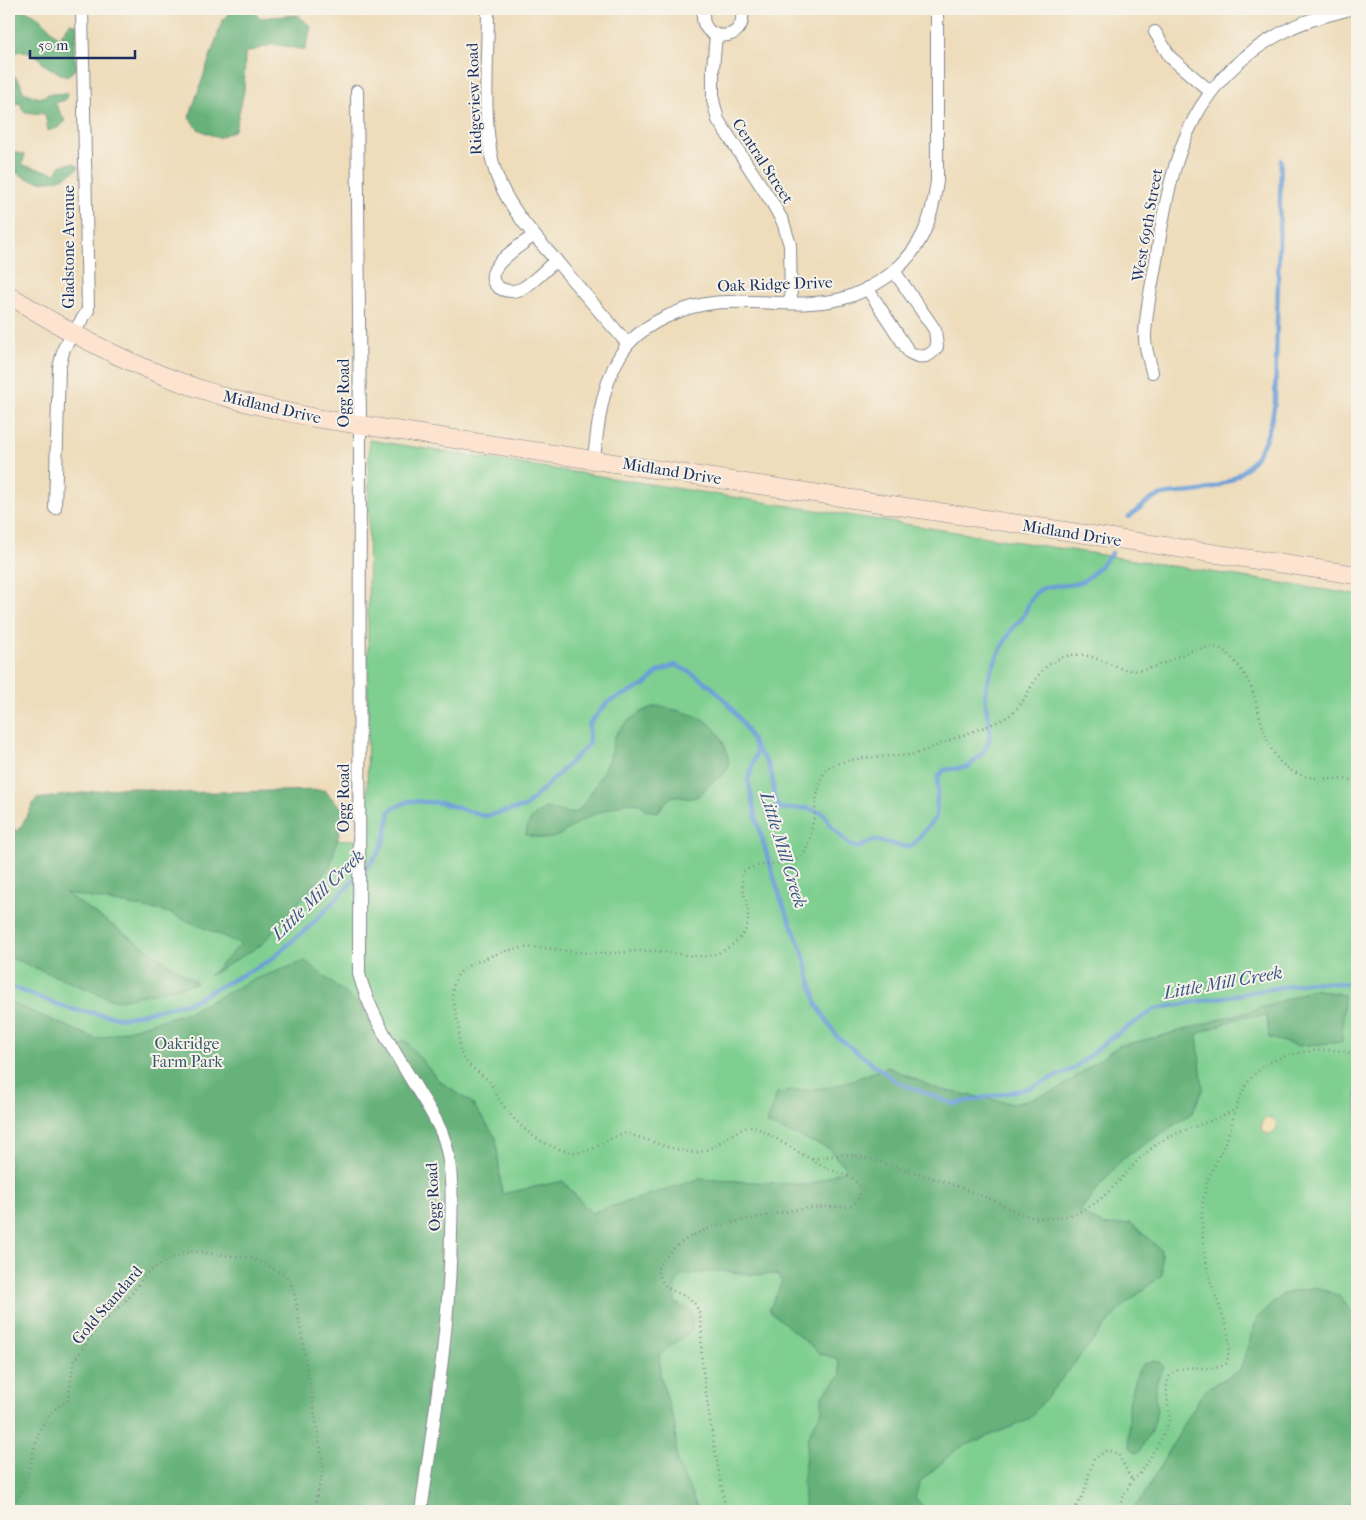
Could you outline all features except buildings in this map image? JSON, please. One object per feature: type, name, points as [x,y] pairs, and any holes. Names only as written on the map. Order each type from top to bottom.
[{"type":"main road","name":"Midland Drive","points":[[9,295],[74,332],[145,368],[217,395],[261,407],[360,426],[594,459],[1357,575]]},
{"type":"street","name":"Gladstone Avenue","points":[[55,508],[59,368],[64,348],[88,310],[82,9]]},
{"type":"street","name":"Ridgeview Road","points":[[488,9],[488,123],[493,163],[500,184],[510,203],[534,235],[628,344]]},
{"type":"street","points":[[704,9],[703,15],[706,27],[716,35],[722,36],[735,32],[742,21],[741,9]]},
{"type":"street","name":"Oak Ridge Drive","points":[[594,459],[598,422],[606,389],[628,344],[659,320],[685,308],[715,302],[738,300],[791,303],[842,299],[867,288],[894,271],[916,250],[927,228],[934,206],[937,181],[937,9]]},
{"type":"street","name":"West 69th Street","points":[[1152,372],[1144,336],[1164,207],[1174,167],[1192,118],[1218,81],[1252,51],[1292,27],[1348,9]]},
{"type":"street","points":[[1155,32],[1170,57],[1211,92]]},
{"type":"street","name":"Central Street","points":[[716,35],[712,68],[713,100],[718,120],[783,222],[790,245],[791,303]]},
{"type":"street","name":"Ogg Road","points":[[357,91],[360,426],[359,974],[364,993],[378,1023],[438,1123],[445,1143],[451,1175],[451,1252],[448,1303],[421,1511]]},
{"type":"street","points":[[534,235],[494,270],[493,279],[495,284],[502,291],[512,292],[522,289],[556,260]]},
{"type":"street","points":[[867,288],[909,352],[916,356],[925,357],[933,354],[937,347],[935,330],[894,271]]},
{"type":"path","points":[[726,1511],[711,1429],[698,1311],[692,1301],[668,1289],[660,1281],[657,1269],[663,1259],[679,1244],[698,1232],[719,1223],[801,1209],[850,1206],[860,1198],[862,1188],[857,1182],[811,1160],[754,1126],[747,1127],[697,1152],[624,1133],[614,1136],[586,1151],[562,1150],[550,1146],[533,1136],[512,1116],[499,1100],[490,1082],[461,1055],[452,991],[455,979],[472,964],[507,950],[524,947],[542,946],[594,954],[654,951],[710,956],[730,946],[744,932],[748,921],[742,878],[743,872],[754,867],[802,855],[807,848],[823,774],[833,765],[872,756],[914,754],[1006,718],[1019,706],[1040,672],[1062,658],[1080,655],[1124,669],[1141,670],[1196,648],[1220,648],[1236,662],[1246,678],[1265,736],[1286,766],[1295,773],[1306,777],[1357,780]]},
{"type":"path","points":[[1116,1511],[1132,1480],[1139,1475],[1168,1422],[1166,1388],[1172,1374],[1183,1368],[1217,1368],[1227,1363],[1229,1347],[1227,1322],[1211,1282],[1204,1245],[1202,1218],[1204,1193],[1208,1174],[1229,1134],[1236,1109],[1251,1077],[1261,1066],[1273,1059],[1309,1052],[1337,1050],[1357,1055]]},
{"type":"path","points":[[811,1160],[843,1154],[858,1156],[985,1197],[1029,1217],[1060,1217],[1072,1215],[1093,1204],[1124,1177],[1145,1152],[1157,1143],[1236,1109]]},
{"type":"path","name":"Gold Standard","points":[[9,1507],[21,1494],[30,1460],[51,1413],[68,1400],[74,1361],[95,1331],[129,1297],[146,1274],[164,1261],[191,1252],[250,1258],[264,1263],[289,1278],[295,1296],[324,1468],[314,1511]]},
{"type":"path","points":[[1074,1511],[1084,1493],[1093,1460],[1100,1453],[1107,1450],[1118,1454],[1132,1480]]},
{"type":"green space","points":[[9,9],[18,9],[32,13],[42,20],[59,38],[70,23],[78,26],[74,54],[77,68],[66,77],[43,64],[39,57],[23,51],[16,52],[9,70]]},
{"type":"green space","points":[[235,9],[250,9],[261,18],[298,15],[311,27],[305,50],[274,44],[245,53],[244,91],[235,130],[218,138],[198,129],[189,118],[223,19]]},
{"type":"green space","points":[[9,70],[20,82],[23,92],[39,98],[49,94],[68,93],[65,100],[55,103],[65,121],[60,127],[48,131],[45,114],[24,112],[20,103],[9,105]]},
{"type":"green space","points":[[9,145],[11,151],[25,155],[22,165],[56,173],[61,165],[73,163],[79,167],[66,176],[50,181],[33,180],[18,173],[9,176]]},
{"type":"green space","name":"Oakridge Farm Park","points":[[369,440],[1357,595],[1357,1511],[9,1511],[9,835],[367,840]]},
{"type":"green space","points":[[660,706],[691,714],[714,728],[720,736],[729,760],[725,773],[708,785],[698,796],[690,798],[673,797],[658,812],[646,810],[641,804],[627,802],[590,816],[556,837],[545,839],[526,835],[532,818],[546,808],[570,813],[578,810],[589,797],[604,769],[616,734],[636,716],[648,709]]},
{"type":"green space","points":[[128,787],[173,793],[324,790],[345,811],[330,867],[261,945],[209,976],[241,944],[167,912],[65,893],[197,983],[116,1001],[9,957],[9,824],[18,832],[36,799]]},
{"type":"green space","name":"Oakridge Farm Park","points":[[305,961],[361,1006],[382,1047],[405,1040],[439,1081],[472,1103],[496,1138],[502,1194],[563,1181],[591,1213],[699,1179],[809,1185],[846,1169],[828,1148],[767,1124],[777,1093],[832,1087],[888,1067],[937,1089],[1015,1104],[1059,1089],[1118,1046],[1271,1005],[1313,989],[1344,995],[1342,1042],[1299,1046],[1269,1038],[1267,1016],[1244,1016],[1197,1034],[1203,1089],[1192,1113],[1121,1160],[1079,1212],[1106,1226],[1131,1223],[1161,1250],[1162,1275],[1127,1303],[1110,1320],[1028,1420],[957,1449],[921,1481],[915,1497],[926,1511],[805,1511],[803,1482],[808,1436],[822,1410],[822,1395],[841,1375],[838,1359],[819,1353],[769,1310],[782,1282],[777,1274],[759,1275],[722,1271],[681,1275],[675,1286],[675,1303],[691,1312],[693,1319],[692,1330],[659,1355],[660,1375],[675,1425],[677,1462],[699,1511],[9,1511],[9,1002],[97,1039],[189,1012],[250,981]]},
{"type":"green space","points":[[1315,1287],[1338,1295],[1357,1318],[1357,1511],[1131,1511],[1143,1497],[1204,1390],[1240,1370],[1257,1318],[1283,1294]]},
{"type":"green space","points":[[1160,1362],[1164,1367],[1156,1386],[1157,1408],[1155,1421],[1139,1452],[1135,1453],[1130,1447],[1129,1440],[1129,1403],[1138,1371],[1145,1363]]},
{"type":"sand","points":[[1266,1118],[1272,1118],[1277,1123],[1275,1132],[1266,1134],[1261,1129],[1261,1123]]},
{"type":"waterway","points":[[1129,517],[1147,502],[1159,496],[1200,491],[1232,479],[1244,471],[1254,460],[1268,433],[1275,401],[1281,160]]},
{"type":"waterway","points":[[757,750],[770,769],[775,800],[781,809],[806,808],[823,813],[832,827],[849,844],[858,848],[874,840],[905,847],[913,845],[936,817],[938,777],[944,770],[969,767],[986,748],[990,733],[985,695],[988,680],[1004,643],[1013,627],[1023,617],[1032,597],[1040,590],[1050,586],[1075,584],[1085,580],[1112,553]]},
{"type":"waterway","name":"Little Mill Creek","points":[[362,872],[380,851],[387,830],[390,810],[409,801],[442,803],[485,816],[525,807],[589,744],[589,724],[608,702],[645,685],[658,672],[675,665],[702,680],[724,699],[742,723],[757,750],[748,780],[757,822],[781,900],[802,950],[817,1005],[837,1037],[897,1082],[954,1104],[1030,1088],[1073,1069],[1111,1038],[1155,1009],[1310,982],[1357,984]]},
{"type":"waterway","name":"Little Mill Creek","points":[[9,986],[70,1009],[123,1018],[190,1002],[269,961],[309,927],[357,877]]}]
